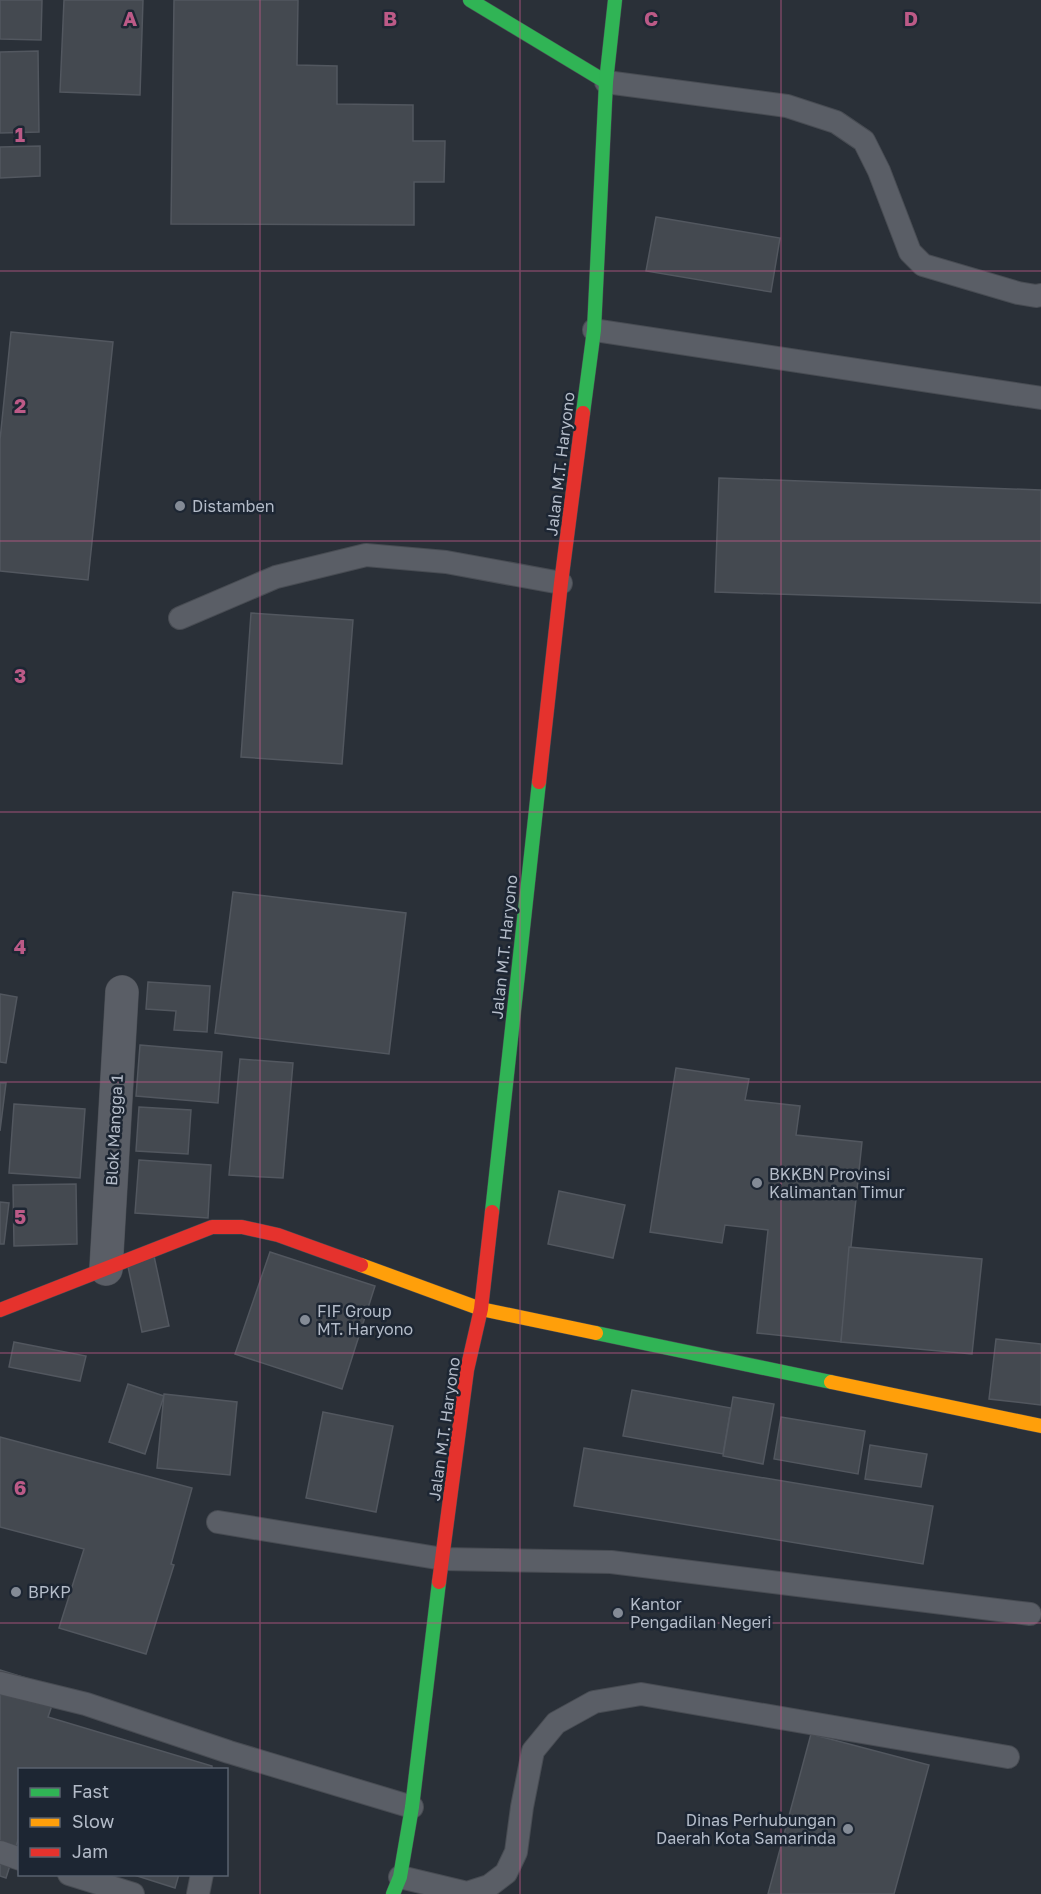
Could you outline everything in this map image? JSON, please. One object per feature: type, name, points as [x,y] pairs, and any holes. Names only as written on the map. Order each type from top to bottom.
[{"type":"main road","points":[[470,0],[606,82]]},
{"type":"main road","name":"Jalan M.T. Haryono","points":[[397,1885],[412,1807],[467,1370],[481,1309],[561,583],[594,330],[606,82],[615,0]]},
{"type":"main road","points":[[0,1310],[212,1227],[242,1227],[279,1235],[481,1309],[1041,1425]]},
{"type":"street","name":"Blok Mangga 1","points":[[106,1269],[122,992]]},
{"type":"lane","points":[[606,82],[787,106],[836,122],[864,141],[879,171],[910,252],[923,266],[1018,292],[1041,295]]},
{"type":"lane","points":[[594,330],[1041,398]]},
{"type":"lane","points":[[180,618],[276,577],[366,555],[446,562],[561,583]]},
{"type":"lane","points":[[218,1522],[443,1559],[611,1562],[1029,1614]]},
{"type":"lane","points":[[0,1683],[86,1704],[227,1761],[412,1807]]},
{"type":"lane","points":[[397,1885],[467,1893],[489,1886],[506,1873],[516,1852],[533,1751],[556,1723],[594,1702],[641,1694],[1008,1757]]},
{"type":"lane","points":[[0,1852],[18,1858]]},
{"type":"lane","points":[[72,1876],[133,1894]]},
{"type":"lane","points":[[198,1894],[202,1876]]},
{"type":"building","points":[[0,0],[42,0],[41,40],[0,39]]},
{"type":"building","points":[[64,0],[143,0],[140,95],[60,92]]},
{"type":"building","points":[[174,0],[298,0],[297,65],[337,66],[337,104],[413,105],[413,141],[445,141],[444,182],[414,182],[414,225],[171,224]]},
{"type":"building","points":[[38,51],[39,132],[0,133],[0,52]]},
{"type":"building","points":[[40,146],[40,176],[0,178],[0,147]]},
{"type":"building","points":[[656,217],[780,238],[771,292],[646,271]]},
{"type":"building","points":[[11,332],[113,342],[88,580],[0,571],[0,440]]},
{"type":"building","points":[[719,478],[1041,490],[1041,603],[715,592]]},
{"type":"building","points":[[251,613],[353,620],[342,764],[241,757]]},
{"type":"building","points":[[233,892],[406,913],[389,1054],[215,1033]]},
{"type":"building","points":[[148,982],[210,986],[207,1032],[174,1030],[176,1011],[146,1009]]},
{"type":"building","points":[[0,994],[17,997],[6,1063],[0,1062]]},
{"type":"building","points":[[140,1045],[222,1052],[218,1103],[136,1096]]},
{"type":"building","points":[[240,1059],[293,1063],[283,1178],[229,1175]]},
{"type":"building","name":"BKKBN Provinsi Kalimantan Timur","points":[[676,1068],[749,1079],[745,1100],[800,1106],[796,1135],[862,1142],[841,1342],[757,1333],[768,1230],[725,1225],[722,1243],[650,1232]]},
{"type":"building","points":[[0,1083],[6,1083],[0,1131]]},
{"type":"building","points":[[14,1104],[85,1109],[80,1178],[9,1173]]},
{"type":"building","points":[[139,1107],[191,1110],[188,1154],[136,1151]]},
{"type":"building","points":[[139,1160],[211,1165],[208,1218],[135,1213]]},
{"type":"building","points":[[76,1184],[77,1244],[14,1246],[13,1185]]},
{"type":"building","points":[[559,1191],[625,1205],[613,1258],[548,1244]]},
{"type":"building","points":[[0,1202],[9,1203],[4,1244],[0,1244]]},
{"type":"building","points":[[849,1247],[982,1259],[972,1354],[841,1342]]},
{"type":"building","name":"FIF Group MT. Haryono","points":[[270,1252],[375,1286],[342,1389],[235,1354]]},
{"type":"building","points":[[154,1256],[169,1326],[142,1332],[127,1262]]},
{"type":"building","points":[[996,1339],[1041,1344],[1041,1405],[989,1399]]},
{"type":"building","points":[[14,1342],[86,1356],[80,1381],[9,1367]]},
{"type":"building","points":[[128,1384],[164,1396],[145,1454],[109,1442]]},
{"type":"building","points":[[632,1390],[731,1408],[723,1454],[623,1436]]},
{"type":"building","points":[[164,1394],[237,1402],[230,1475],[157,1468]]},
{"type":"building","points":[[733,1397],[774,1404],[763,1464],[723,1456]]},
{"type":"building","points":[[323,1412],[393,1426],[376,1512],[306,1498]]},
{"type":"building","points":[[781,1417],[865,1431],[858,1474],[774,1459]]},
{"type":"building","points":[[0,1437],[192,1488],[171,1564],[174,1565],[146,1654],[59,1628],[84,1549],[0,1527]]},
{"type":"building","points":[[870,1445],[927,1454],[921,1487],[865,1479]]},
{"type":"building","points":[[584,1448],[933,1506],[923,1564],[574,1506]]},
{"type":"building","points":[[0,1670],[58,1688],[48,1717],[212,1766],[212,1768],[18,1768],[18,1840],[6,1878],[0,1876]]},
{"type":"building","name":"Dinas Perhubungan Daerah Kota Samarinda","points":[[811,1734],[929,1765],[894,1894],[768,1894]]},
{"type":"building","points":[[137,1876],[178,1876],[175,1888]]},
{"type":"traffic: fast","points":[[470,0],[606,82]]},
{"type":"traffic: fast","points":[[583,413],[594,330],[606,82],[615,0]]},
{"type":"traffic: fast","points":[[492,1212],[539,782]]},
{"type":"traffic: fast","points":[[596,1333],[831,1382]]},
{"type":"traffic: fast","points":[[393,1894],[400,1877],[412,1807],[439,1582]]},
{"type":"traffic: slow","points":[[361,1265],[481,1309],[596,1333]]},
{"type":"traffic: slow","points":[[831,1382],[1041,1426]]},
{"type":"traffic: jam","points":[[539,782],[583,413]]},
{"type":"traffic: jam","points":[[439,1582],[467,1370],[481,1309],[492,1212]]},
{"type":"traffic: jam","points":[[0,1310],[212,1227],[242,1227],[278,1235],[361,1265]]},
{"type":"place","name":"Distamben","points":[[180,506]]},
{"type":"place","name":"BKKBN Provinsi Kalimantan Timur","points":[[757,1183]]},
{"type":"place","name":"FIF Group MT. Haryono","points":[[305,1320]]},
{"type":"place","name":"BPKP","points":[[16,1592]]},
{"type":"place","name":"Kantor Pengadilan Negeri","points":[[618,1613]]},
{"type":"place","name":"Dinas Perhubungan Daerah Kota Samarinda","points":[[848,1829]]}]
